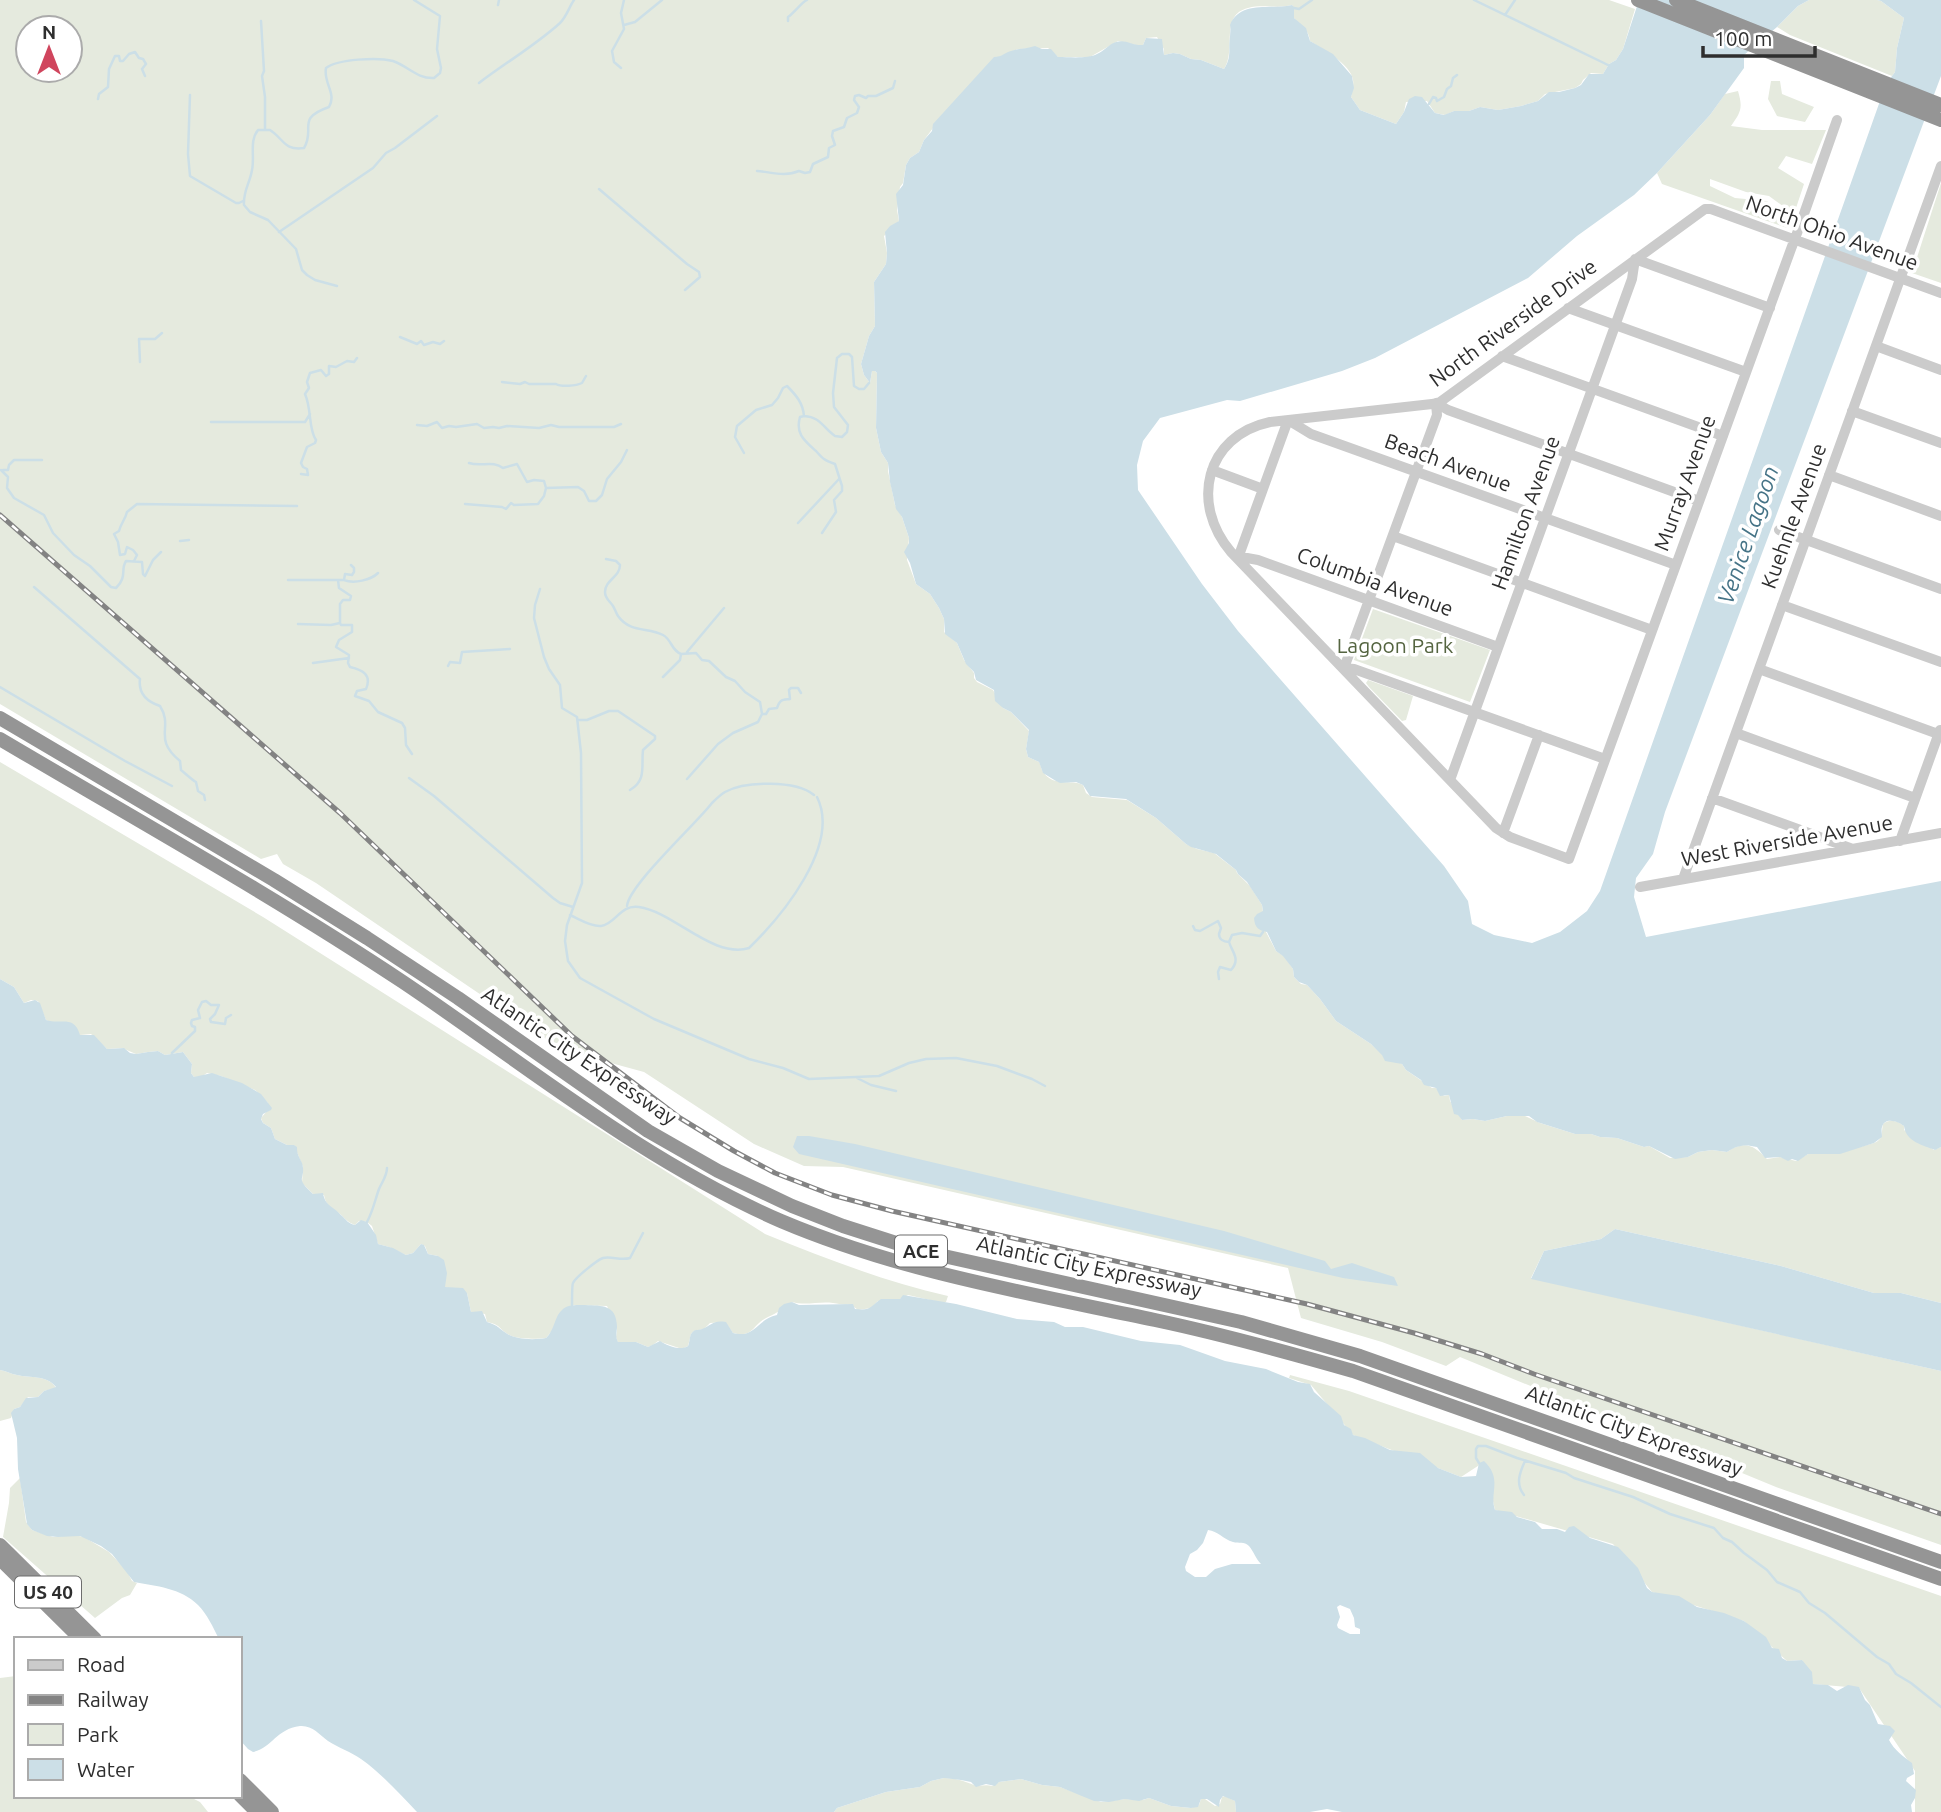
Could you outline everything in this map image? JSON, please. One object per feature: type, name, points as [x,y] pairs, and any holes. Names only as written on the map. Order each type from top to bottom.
[{"type":"highway","points":[[1638,0],[1790,53],[1938,111]]},
{"type":"highway","points":[[1676,0],[1790,53]]},
{"type":"highway","name":"Atlantic City Expressway","points":[[0,718],[367,938],[648,1131],[718,1171],[792,1206],[921,1251],[1241,1322],[1360,1356],[1941,1562]]},
{"type":"highway","name":"Atlantic City Expressway","points":[[0,739],[357,952],[650,1153],[734,1199],[784,1222],[860,1251],[926,1271],[1195,1329],[1275,1348],[1353,1371],[1941,1579]]},
{"type":"highway","name":"US 40","points":[[0,1545],[94,1637]]},
{"type":"highway","name":"US 40","points":[[0,1559],[79,1637]]},
{"type":"highway","points":[[242,1782],[272,1812]]},
{"type":"highway","points":[[242,1797],[257,1812]]},
{"type":"street","name":"Murray Avenue","points":[[1503,834],[1569,859],[1838,120]]},
{"type":"street","name":"Kuehnle Avenue","points":[[1683,879],[1941,166]]},
{"type":"street","name":"North Ohio Avenue","points":[[1711,209],[1941,293]]},
{"type":"street","name":"North Riverside Drive","points":[[1212,470],[1219,455],[1242,433],[1263,424],[1436,403],[1701,210],[1711,209]]},
{"type":"street","points":[[1635,259],[1770,308]]},
{"type":"street","name":"Hamilton Avenue","points":[[1450,780],[1616,325],[1632,279],[1635,259]]},
{"type":"street","points":[[1568,308],[1746,372]]},
{"type":"street","points":[[1876,346],[1941,370]]},
{"type":"street","points":[[1502,356],[1723,436]]},
{"type":"street","points":[[1436,403],[1448,410],[1699,501]]},
{"type":"street","points":[[1344,668],[1437,415],[1436,403]]},
{"type":"street","points":[[1852,411],[1941,443]]},
{"type":"street","points":[[1238,558],[1288,420]]},
{"type":"street","name":"Beach Avenue","points":[[1288,420],[1307,432],[1676,565]]},
{"type":"street","points":[[1263,489],[1212,470],[1208,494],[1209,513],[1217,533],[1295,619],[1503,834],[1539,735]]},
{"type":"street","points":[[1829,475],[1941,516]]},
{"type":"street","points":[[1779,530],[1941,589]]},
{"type":"street","points":[[1393,536],[1652,631]]},
{"type":"street","name":"Columbia Avenue","points":[[1238,558],[1251,558],[1498,647]]},
{"type":"street","points":[[1782,605],[1941,662]]},
{"type":"street","points":[[1344,668],[1354,669],[1605,759]]},
{"type":"street","points":[[1759,669],[1940,732],[1900,841]]},
{"type":"street","points":[[1736,733],[1915,798]]},
{"type":"street","points":[[1712,798],[1853,849]]},
{"type":"street","name":"West Riverside Avenue","points":[[1640,887],[1941,834]]},
{"type":"green space","points":[[0,0],[1609,0],[1635,9],[1623,49],[1616,60],[1609,64],[1603,74],[1591,73],[1575,88],[1545,94],[1538,101],[1521,106],[1498,110],[1480,107],[1445,115],[1435,113],[1427,101],[1406,102],[1404,112],[1396,124],[1360,110],[1351,97],[1351,74],[1335,57],[1310,41],[1306,31],[1294,18],[1292,5],[1254,7],[1239,12],[1231,25],[1228,61],[1224,69],[1180,54],[1164,55],[1164,49],[1157,37],[1146,38],[1143,45],[1118,41],[1090,57],[1058,57],[1048,48],[1018,49],[997,58],[933,128],[919,152],[910,158],[906,165],[897,210],[899,221],[884,236],[886,264],[874,282],[875,326],[869,336],[861,364],[870,383],[872,371],[877,373],[876,428],[881,452],[888,463],[895,505],[909,538],[907,560],[916,584],[930,594],[939,608],[944,619],[944,632],[957,643],[977,682],[993,690],[1003,708],[1011,712],[1029,731],[1026,749],[1028,757],[1039,762],[1048,777],[1083,785],[1086,793],[1092,797],[1127,800],[1156,818],[1186,844],[1214,853],[1236,870],[1262,905],[1266,932],[1276,951],[1284,956],[1293,969],[1294,977],[1301,984],[1307,985],[1336,1021],[1383,1055],[1402,1064],[1406,1070],[1444,1096],[1449,1095],[1462,1120],[1485,1121],[1507,1116],[1525,1116],[1575,1134],[1617,1138],[1644,1147],[1649,1146],[1670,1158],[1688,1157],[1712,1150],[1727,1152],[1744,1145],[1758,1150],[1767,1159],[1780,1157],[1796,1161],[1808,1154],[1835,1154],[1874,1143],[1881,1138],[1883,1124],[1891,1121],[1902,1124],[1904,1130],[1934,1150],[1941,1147],[1941,1303],[1901,1293],[1874,1293],[1781,1266],[1615,1229],[1601,1239],[1544,1251],[1531,1278],[1941,1371],[1941,1545],[1776,1487],[1460,1357],[1446,1366],[1382,1342],[1301,1318],[1288,1268],[843,1167],[804,1166],[754,1144],[644,1072],[578,1054],[574,1058],[316,883],[283,864],[277,854],[261,859],[0,704]]},
{"type":"green space","points":[[1809,0],[1877,0],[1904,18],[1895,72],[1892,76],[1790,35],[1777,27],[1798,6]]},
{"type":"green space","points":[[1771,81],[1780,81],[1782,94],[1814,107],[1805,122],[1777,116],[1768,99]]},
{"type":"green space","points":[[1738,91],[1740,110],[1731,126],[1762,130],[1826,130],[1812,164],[1786,156],[1778,168],[1804,184],[1794,214],[1769,196],[1746,192],[1710,179],[1710,186],[1735,198],[1767,201],[1787,218],[1787,228],[1662,184],[1657,173],[1710,115],[1725,94]]},
{"type":"green space","points":[[1941,183],[1941,283],[1912,273]]},
{"type":"green space","name":"Lagoon Park","points":[[1373,609],[1490,650],[1470,702],[1354,660]]},
{"type":"green space","points":[[1368,680],[1413,696],[1406,720],[1402,721],[1369,687],[1366,683]]},
{"type":"green space","points":[[0,762],[263,917],[765,1234],[878,1277],[948,1296],[946,1302],[908,1295],[900,1299],[878,1301],[871,1308],[858,1310],[850,1304],[792,1302],[745,1334],[733,1333],[725,1322],[710,1323],[704,1329],[694,1331],[688,1346],[682,1349],[658,1341],[648,1347],[636,1342],[618,1343],[617,1330],[607,1306],[573,1305],[546,1338],[514,1337],[506,1333],[487,1322],[485,1314],[471,1312],[467,1293],[445,1287],[438,1256],[428,1254],[425,1246],[421,1244],[413,1253],[406,1255],[378,1244],[372,1226],[367,1222],[359,1221],[355,1225],[348,1222],[328,1204],[324,1195],[313,1194],[302,1183],[303,1167],[294,1145],[287,1145],[275,1139],[271,1128],[263,1123],[261,1118],[267,1111],[268,1103],[255,1090],[207,1073],[194,1077],[191,1073],[192,1064],[183,1052],[165,1055],[158,1051],[136,1054],[122,1048],[107,1049],[91,1034],[80,1035],[46,1020],[38,1001],[24,1003],[14,987],[0,979]]},
{"type":"green space","points":[[0,1370],[44,1379],[56,1388],[44,1391],[38,1397],[28,1397],[20,1407],[14,1409],[11,1418],[0,1421]]},
{"type":"green space","points":[[1290,1375],[1349,1391],[1941,1596],[1941,1812],[1915,1812],[1915,1771],[1859,1688],[1813,1684],[1802,1660],[1787,1661],[1744,1621],[1652,1592],[1613,1544],[1495,1510],[1484,1462],[1461,1477],[1353,1435],[1311,1385],[1289,1378]]},
{"type":"green space","points":[[20,1478],[26,1522],[32,1530],[53,1537],[84,1537],[109,1552],[127,1571],[132,1581],[137,1583],[130,1595],[95,1618],[3,1537],[10,1488]]},
{"type":"green space","points":[[14,1676],[14,1798],[192,1798],[200,1802],[208,1812],[0,1812],[0,1678]]},
{"type":"green space","points":[[944,1778],[976,1786],[992,1786],[999,1782],[1021,1779],[1060,1787],[1101,1802],[1149,1798],[1171,1806],[1191,1808],[1199,1805],[1201,1799],[1215,1806],[1220,1804],[1225,1796],[1235,1801],[1236,1812],[834,1812],[837,1808],[886,1792],[920,1787]]},
{"type":"water","name":"Venice Lagoon","points":[[1639,0],[1809,0],[1798,6],[1744,55],[1744,68],[1710,115],[1657,173],[1634,195],[1577,236],[1528,278],[1375,358],[1342,371],[1240,401],[1227,400],[1160,418],[1143,441],[1137,465],[1138,490],[1202,584],[1238,631],[1444,866],[1468,901],[1472,924],[1494,935],[1532,943],[1560,932],[1587,911],[1600,891],[1886,84],[1895,72],[1904,18],[1877,0],[1941,0],[1941,76],[1665,812],[1653,854],[1636,878],[1634,897],[1646,937],[1941,881],[1941,1147],[1935,1150],[1912,1139],[1904,1126],[1892,1121],[1884,1124],[1882,1137],[1874,1143],[1840,1154],[1808,1154],[1798,1161],[1788,1161],[1780,1157],[1765,1158],[1757,1147],[1745,1145],[1727,1152],[1712,1150],[1675,1159],[1649,1146],[1644,1147],[1617,1138],[1575,1134],[1537,1122],[1529,1116],[1507,1116],[1485,1121],[1462,1120],[1454,1114],[1449,1095],[1440,1096],[1436,1088],[1424,1085],[1402,1064],[1385,1061],[1371,1044],[1336,1021],[1307,985],[1294,977],[1293,969],[1276,951],[1267,932],[1256,926],[1254,918],[1263,911],[1262,905],[1236,870],[1216,854],[1186,844],[1156,818],[1126,799],[1090,796],[1083,785],[1076,782],[1060,783],[1043,773],[1039,762],[1028,757],[1026,749],[1029,730],[995,701],[994,690],[976,680],[957,643],[945,634],[944,619],[939,608],[930,594],[916,584],[904,552],[909,538],[902,517],[896,509],[888,463],[881,452],[876,428],[877,373],[872,371],[870,383],[861,364],[869,336],[875,326],[874,282],[886,264],[885,232],[899,221],[896,194],[903,185],[906,165],[910,158],[919,152],[932,131],[933,124],[994,57],[1035,46],[1051,49],[1058,57],[1089,57],[1116,42],[1143,45],[1146,38],[1162,39],[1164,55],[1180,54],[1224,69],[1229,57],[1230,25],[1235,17],[1248,9],[1292,5],[1294,18],[1306,28],[1310,41],[1333,54],[1352,76],[1354,88],[1351,97],[1360,110],[1396,124],[1409,99],[1415,96],[1422,97],[1435,113],[1444,115],[1480,107],[1498,110],[1538,101],[1549,92],[1575,88],[1581,85],[1589,74],[1603,74],[1623,49]]},
{"type":"water","points":[[0,979],[14,987],[24,1003],[35,1000],[40,1003],[46,1020],[71,1022],[80,1035],[94,1035],[107,1049],[124,1048],[136,1054],[158,1051],[165,1055],[183,1052],[192,1064],[191,1073],[194,1077],[212,1073],[242,1083],[261,1094],[272,1108],[263,1114],[263,1123],[271,1128],[275,1139],[297,1147],[303,1168],[302,1181],[313,1194],[323,1193],[327,1203],[350,1223],[355,1225],[361,1220],[367,1222],[376,1235],[378,1244],[406,1255],[413,1253],[421,1244],[424,1245],[428,1254],[444,1260],[447,1273],[445,1287],[463,1288],[467,1293],[471,1312],[482,1311],[487,1322],[514,1337],[546,1338],[565,1307],[597,1306],[607,1308],[614,1314],[618,1342],[636,1342],[648,1347],[660,1341],[682,1348],[688,1346],[694,1331],[715,1322],[726,1322],[733,1333],[746,1333],[777,1315],[784,1304],[792,1302],[799,1305],[853,1304],[855,1309],[865,1309],[881,1299],[900,1299],[903,1295],[956,1304],[1017,1319],[1054,1322],[1065,1327],[1083,1327],[1141,1341],[1180,1345],[1225,1361],[1266,1369],[1310,1384],[1314,1392],[1341,1416],[1344,1425],[1351,1429],[1353,1435],[1390,1450],[1420,1453],[1438,1468],[1461,1477],[1476,1476],[1479,1463],[1484,1461],[1493,1474],[1495,1510],[1512,1512],[1517,1517],[1535,1522],[1542,1529],[1565,1532],[1574,1526],[1590,1538],[1618,1547],[1638,1568],[1647,1588],[1652,1592],[1679,1596],[1697,1607],[1744,1621],[1766,1637],[1772,1648],[1779,1649],[1782,1658],[1787,1661],[1802,1660],[1812,1672],[1813,1684],[1828,1685],[1837,1691],[1848,1685],[1859,1687],[1878,1724],[1890,1726],[1895,1731],[1889,1740],[1891,1744],[1912,1763],[1914,1774],[1906,1781],[1916,1790],[1911,1805],[1912,1812],[1342,1812],[1327,1809],[1310,1812],[1236,1812],[1235,1801],[1223,1796],[1219,1807],[1207,1799],[1201,1799],[1198,1807],[1191,1808],[1171,1806],[1149,1798],[1139,1801],[1094,1801],[1060,1787],[1021,1779],[999,1782],[995,1786],[986,1784],[976,1787],[971,1782],[944,1778],[920,1787],[886,1792],[837,1808],[834,1812],[417,1812],[369,1765],[308,1727],[300,1726],[285,1731],[259,1750],[253,1752],[248,1749],[242,1742],[242,1637],[218,1637],[204,1612],[191,1599],[168,1589],[134,1582],[112,1554],[101,1546],[80,1536],[47,1536],[32,1530],[27,1524],[18,1469],[17,1438],[11,1413],[20,1407],[26,1398],[38,1397],[44,1391],[56,1387],[43,1379],[0,1370]],"holes":[[[1208,1530],[1233,1542],[1247,1544],[1261,1564],[1232,1564],[1215,1569],[1206,1577],[1195,1577],[1186,1571],[1190,1554],[1203,1543]],[[1340,1605],[1350,1609],[1355,1627],[1360,1629],[1360,1634],[1350,1634],[1338,1628],[1340,1617],[1337,1607]]]},
{"type":"water","points":[[797,1136],[855,1144],[1224,1231],[1325,1261],[1331,1269],[1352,1263],[1394,1277],[1398,1286],[1343,1278],[799,1154],[793,1147]]},
{"type":"water","points":[[1615,1229],[1781,1266],[1874,1293],[1901,1293],[1941,1303],[1941,1371],[1531,1279],[1544,1251],[1601,1239]]},
{"type":"waterway","points":[[337,286],[307,275],[302,270],[296,249],[268,220],[250,212],[244,205],[252,170],[255,134],[258,130],[270,130],[288,146],[304,148],[309,120],[329,107],[331,102],[326,68],[332,65],[378,59],[393,61],[428,78],[434,78],[440,73],[437,49],[440,16],[414,0]]},
{"type":"waterway","points":[[498,5],[499,0]]},
{"type":"waterway","points":[[479,83],[560,23],[574,0]]},
{"type":"waterway","points":[[621,68],[614,62],[612,51],[624,29],[621,13],[624,0]]},
{"type":"waterway","points":[[624,25],[635,22],[662,0]]},
{"type":"waterway","points":[[788,21],[788,17],[807,0]]},
{"type":"waterway","points":[[1294,8],[1299,9],[1312,0]]},
{"type":"waterway","points":[[1474,0],[1608,65]]},
{"type":"waterway","points":[[1505,15],[1515,0]]},
{"type":"waterway","points":[[261,21],[265,129]]},
{"type":"waterway","points":[[98,99],[99,94],[108,87],[109,69],[115,56],[119,56],[120,61],[123,61],[135,52],[146,64],[142,69],[145,76]]},
{"type":"waterway","points":[[1429,104],[1433,97],[1437,101],[1444,97],[1457,75]]},
{"type":"waterway","points":[[757,171],[783,174],[810,172],[813,164],[828,157],[829,148],[835,145],[833,131],[844,127],[847,118],[857,113],[859,107],[854,100],[855,96],[876,96],[893,88],[895,81]]},
{"type":"waterway","points":[[190,95],[190,176],[236,203],[243,201]]},
{"type":"waterway","points":[[279,232],[373,168],[386,153],[437,116]]},
{"type":"waterway","points":[[599,189],[699,272],[700,277],[685,290]]},
{"type":"waterway","points":[[140,362],[139,339],[155,339],[162,333]]},
{"type":"waterway","points":[[400,337],[417,344],[421,341],[424,345],[433,342],[440,344],[444,341]]},
{"type":"waterway","points":[[804,416],[818,421],[835,436],[842,437],[847,432],[848,425],[834,407],[833,393],[837,358],[842,354],[852,357],[854,386],[864,389],[869,383]]},
{"type":"waterway","points":[[301,474],[308,475],[307,469],[301,463],[307,447],[316,440],[305,394],[309,388],[307,382],[310,373],[321,370],[326,376],[329,374],[329,366],[354,362],[357,358]]},
{"type":"waterway","points":[[502,382],[569,386],[582,383],[586,376]]},
{"type":"waterway","points":[[744,453],[735,437],[737,426],[756,410],[772,405],[787,386],[802,407],[804,416],[800,417],[799,423],[802,437],[822,458],[835,464],[842,486],[842,491],[834,500],[836,512],[822,533]]},
{"type":"waterway","points":[[211,422],[305,422],[310,414]]},
{"type":"waterway","points":[[417,425],[427,426],[437,422],[442,428],[477,424],[484,428],[539,428],[551,425],[614,427],[621,424]]},
{"type":"waterway","points":[[546,488],[578,487],[584,491],[589,501],[596,501],[627,450]]},
{"type":"waterway","points":[[3,470],[8,470],[14,460],[42,460]]},
{"type":"waterway","points":[[469,463],[495,464],[503,468],[517,464],[527,482],[544,481],[546,488]]},
{"type":"waterway","points":[[1,470],[8,477],[7,488],[14,498],[44,515],[53,533],[111,587],[116,588],[120,584],[126,561],[142,562],[145,576],[153,560],[161,552]]},
{"type":"waterway","points":[[798,523],[839,479]]},
{"type":"waterway","points":[[465,504],[506,509],[511,503],[538,504],[546,488]]},
{"type":"waterway","points":[[134,561],[137,555],[127,547],[125,554],[120,555],[114,534],[119,531],[127,512],[137,504],[297,506]]},
{"type":"waterway","points":[[180,541],[189,540]]},
{"type":"waterway","points":[[606,559],[616,561],[620,565],[618,573],[607,584],[605,592],[618,616],[628,625],[663,635],[681,654]]},
{"type":"waterway","points":[[344,580],[345,574],[352,575],[354,572],[351,565]]},
{"type":"waterway","points":[[288,580],[362,581],[378,573]]},
{"type":"waterway","points":[[338,580],[339,588],[351,596],[350,600],[343,600],[340,604],[340,623]]},
{"type":"waterway","points":[[34,587],[140,679],[142,693],[148,700],[160,706],[164,714],[167,746],[180,761],[181,770],[196,782],[198,791],[204,795],[205,800]]},
{"type":"waterway","points":[[540,589],[534,618],[544,657],[560,685],[562,708],[577,717],[581,753],[582,883],[567,925],[565,941],[568,961],[580,978],[654,1019],[749,1059],[783,1068],[809,1079],[879,1076],[926,1059],[956,1058],[997,1066],[1045,1086]]},
{"type":"waterway","points":[[687,652],[724,608]]},
{"type":"waterway","points":[[298,624],[352,625],[352,632],[339,640],[336,647],[349,655],[350,667],[367,677],[366,689],[357,691],[355,696],[369,701],[378,712],[402,723],[406,745],[412,754]]},
{"type":"waterway","points":[[448,666],[450,662],[460,663],[462,652],[510,649]]},
{"type":"waterway","points":[[663,677],[680,660],[681,654],[696,653],[760,702],[762,714]]},
{"type":"waterway","points":[[313,663],[349,658]]},
{"type":"waterway","points":[[0,687],[172,786]]},
{"type":"waterway","points":[[687,779],[718,744],[733,733],[758,722],[762,714],[777,708],[782,700],[790,699],[791,688],[798,688],[801,693]]},
{"type":"waterway","points":[[578,720],[618,711],[655,736],[643,750],[641,777],[630,790]]},
{"type":"waterway","points":[[409,778],[434,796],[553,898],[573,907]]},
{"type":"waterway","points":[[627,906],[650,870],[725,792],[745,786],[770,784],[795,787],[814,795]]},
{"type":"waterway","points":[[570,915],[589,924],[601,926],[611,922],[627,908],[639,907],[666,917],[722,947],[735,950],[749,948],[791,899],[815,857],[821,836],[822,816],[817,797]]},
{"type":"waterway","points":[[1193,926],[1200,931],[1218,921],[1221,928],[1220,937],[1229,942],[1235,956],[1234,966],[1231,970],[1220,967],[1219,979]]},
{"type":"waterway","points":[[1229,942],[1232,935],[1242,933],[1260,936],[1263,932]]},
{"type":"waterway","points":[[172,1053],[195,1031],[191,1023],[192,1020],[200,1018],[198,1010],[202,1002],[219,1005],[210,1019],[211,1022],[225,1024],[226,1018],[231,1015]]},
{"type":"waterway","points":[[857,1078],[871,1085],[896,1091]]},
{"type":"waterway","points":[[367,1222],[387,1168]]},
{"type":"waterway","points":[[572,1305],[573,1284],[578,1277],[603,1258],[630,1258],[643,1233]]},
{"type":"waterway","points":[[1479,1463],[1476,1449],[1478,1446],[1486,1446],[1714,1528],[1723,1538],[1767,1570],[1777,1582],[1800,1592],[1809,1603],[1889,1664],[1896,1674],[1941,1707]]},
{"type":"waterway","points":[[1524,1495],[1519,1482],[1525,1461]]},
{"type":"railway","points":[[0,515],[340,813],[572,1036],[680,1118],[775,1173],[832,1195],[892,1211],[1307,1304],[1414,1333],[1482,1354],[1941,1514]]}]
